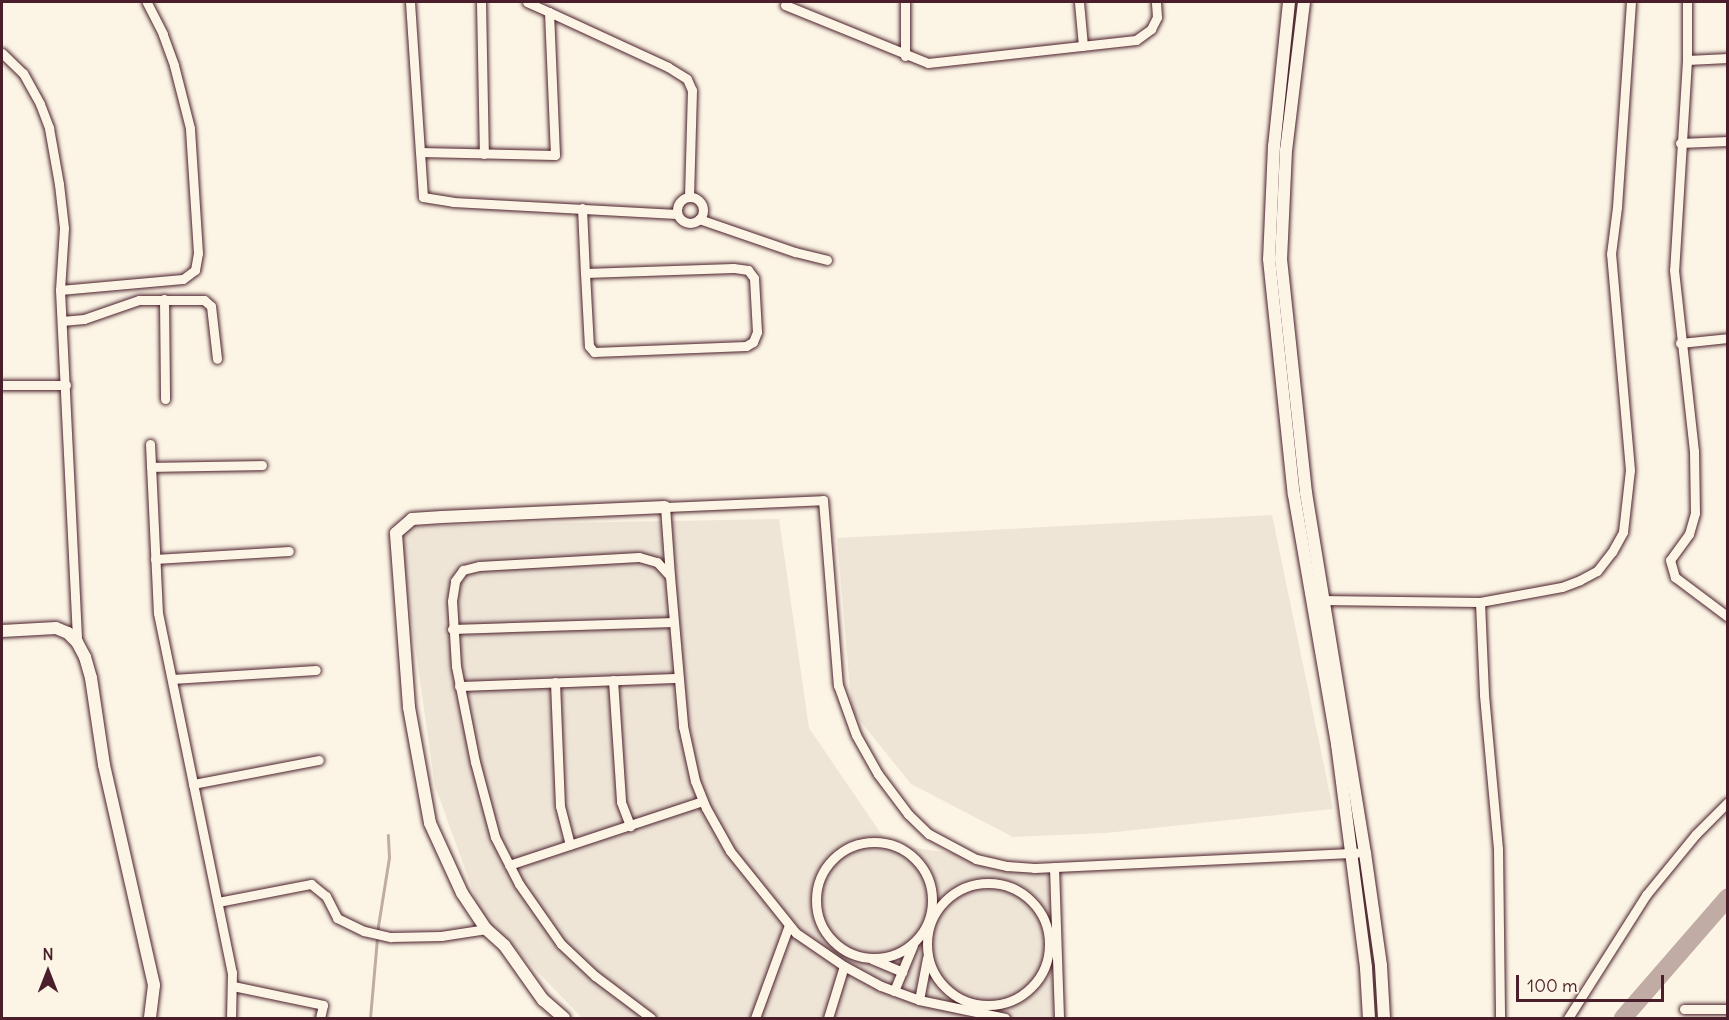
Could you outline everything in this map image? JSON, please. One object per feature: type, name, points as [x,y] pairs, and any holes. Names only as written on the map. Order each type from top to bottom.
[{"type":"street","points":[[60,290],[183,279],[195,270],[198,253],[190,128],[174,65],[163,34],[147,2]]},
{"type":"street","points":[[410,2],[423,197],[453,202],[677,214],[687,223],[699,219],[795,252],[827,260]]},
{"type":"street","points":[[482,2],[484,154]]},
{"type":"street","points":[[527,2],[668,67],[687,79],[692,90],[689,197]]},
{"type":"street","points":[[905,2],[905,56]]},
{"type":"street","points":[[1079,2],[1083,46]]},
{"type":"street","points":[[783,3],[905,56],[928,63],[1136,40],[1151,29],[1157,16],[1156,2]]},
{"type":"street","points":[[1289,2],[1274,146],[1269,259],[1294,495],[1337,744],[1366,968],[1369,1018]]},
{"type":"street","points":[[1304,2],[1286,150],[1281,259],[1306,493],[1365,853],[1381,966],[1384,1018]]},
{"type":"street","points":[[1311,599],[1480,602],[1562,587],[1597,571],[1612,552],[1623,532],[1630,470],[1611,254],[1617,207],[1631,2]]},
{"type":"street","points":[[1687,2],[1687,60],[1680,143],[1674,270],[1680,344],[1694,451],[1695,513],[1689,534],[1670,560],[1675,577],[1728,617]]},
{"type":"street","points":[[420,152],[555,156],[549,12]]},
{"type":"street","points":[[2,53],[23,73],[40,104],[48,128],[59,184],[64,228],[60,290],[77,642],[91,678],[104,765],[154,985],[150,1018]]},
{"type":"street","points":[[1687,60],[1728,58]]},
{"type":"street","points":[[1680,143],[1728,141]]},
{"type":"street","points":[[677,214],[681,201],[689,197]]},
{"type":"street","points":[[689,197],[701,203],[703,211],[699,219]]},
{"type":"street","points":[[582,208],[585,273],[589,346],[594,351],[746,346],[753,342],[757,332],[754,278],[748,270],[733,268],[585,273]]},
{"type":"street","points":[[164,299],[165,399]]},
{"type":"street","points":[[62,321],[84,319],[139,300],[208,302],[211,306],[217,359]]},
{"type":"street","points":[[1680,344],[1728,338]]},
{"type":"street","points":[[2,385],[66,385]]},
{"type":"street","points":[[150,444],[158,613],[218,902],[232,986],[231,1018]]},
{"type":"street","points":[[151,467],[262,465]]},
{"type":"street","points":[[564,1018],[543,1000],[504,945],[486,929],[462,893],[430,823],[409,707],[396,533],[412,519],[823,500],[838,686],[856,735],[878,774],[908,814],[929,834],[976,859],[1007,866],[1054,867],[1365,853]]},
{"type":"street","points":[[665,507],[677,678],[683,726],[695,782],[730,851],[796,933],[844,966],[894,991],[919,1000],[1005,1018]]},
{"type":"street","points":[[154,559],[289,551]]},
{"type":"street","points":[[651,1018],[595,976],[561,944],[519,884],[495,837],[475,762],[459,686],[452,629],[452,601],[455,581],[463,570],[479,566],[639,557],[657,562],[670,576]]},
{"type":"street","points":[[1480,602],[1484,695],[1498,849],[1500,1018]]},
{"type":"street","points":[[452,629],[674,622]]},
{"type":"street","points":[[2,631],[56,628],[68,633],[77,642]]},
{"type":"street","points":[[172,679],[316,670]]},
{"type":"street","points":[[459,686],[677,678]]},
{"type":"street","points":[[614,680],[621,802],[630,826]]},
{"type":"street","points":[[555,682],[560,806],[570,845]]},
{"type":"street","points":[[193,784],[319,760]]},
{"type":"street","points":[[509,865],[703,801]]},
{"type":"street","points":[[1569,1018],[1646,895],[1696,834],[1728,802]]},
{"type":"street","points":[[894,991],[902,972],[914,942],[925,928],[932,910],[932,891],[925,873],[914,858],[898,848],[879,843],[860,844],[843,852],[829,865],[820,882],[816,901],[820,919],[829,936],[843,949],[902,972]]},
{"type":"street","points":[[1054,867],[1059,1018]]},
{"type":"street","points":[[919,1000],[924,982],[927,933],[934,914],[946,898],[973,884],[993,883],[1013,888],[1030,899],[1042,915],[1049,934],[1049,954],[1042,973],[1030,989],[1013,1000],[993,1005],[973,1003],[924,982]]},
{"type":"street","points":[[218,902],[311,884],[326,896],[337,918],[377,934],[441,936],[486,929]]},
{"type":"street","points":[[755,1018],[789,925]]},
{"type":"street","points":[[870,958],[898,953],[914,942]]},
{"type":"street","points":[[927,954],[939,981],[954,995]]},
{"type":"street","points":[[828,1018],[844,966]]},
{"type":"street","points":[[232,986],[323,1005],[320,1018]]},
{"type":"street","points":[[1684,1009],[1728,1009]]},
{"type":"shaded area","points":[[1272,515],[1333,809],[1106,833],[1013,837],[911,784],[852,711],[837,538]]},
{"type":"shaded area","points":[[779,519],[809,728],[888,844],[1047,867],[1055,1018],[582,1018],[481,913],[435,786],[398,526]]},
{"type":"waterway","points":[[370,1018],[378,926],[389,857],[388,835]]},
{"type":"waterway","points":[[1623,1018],[1728,897]]}]
